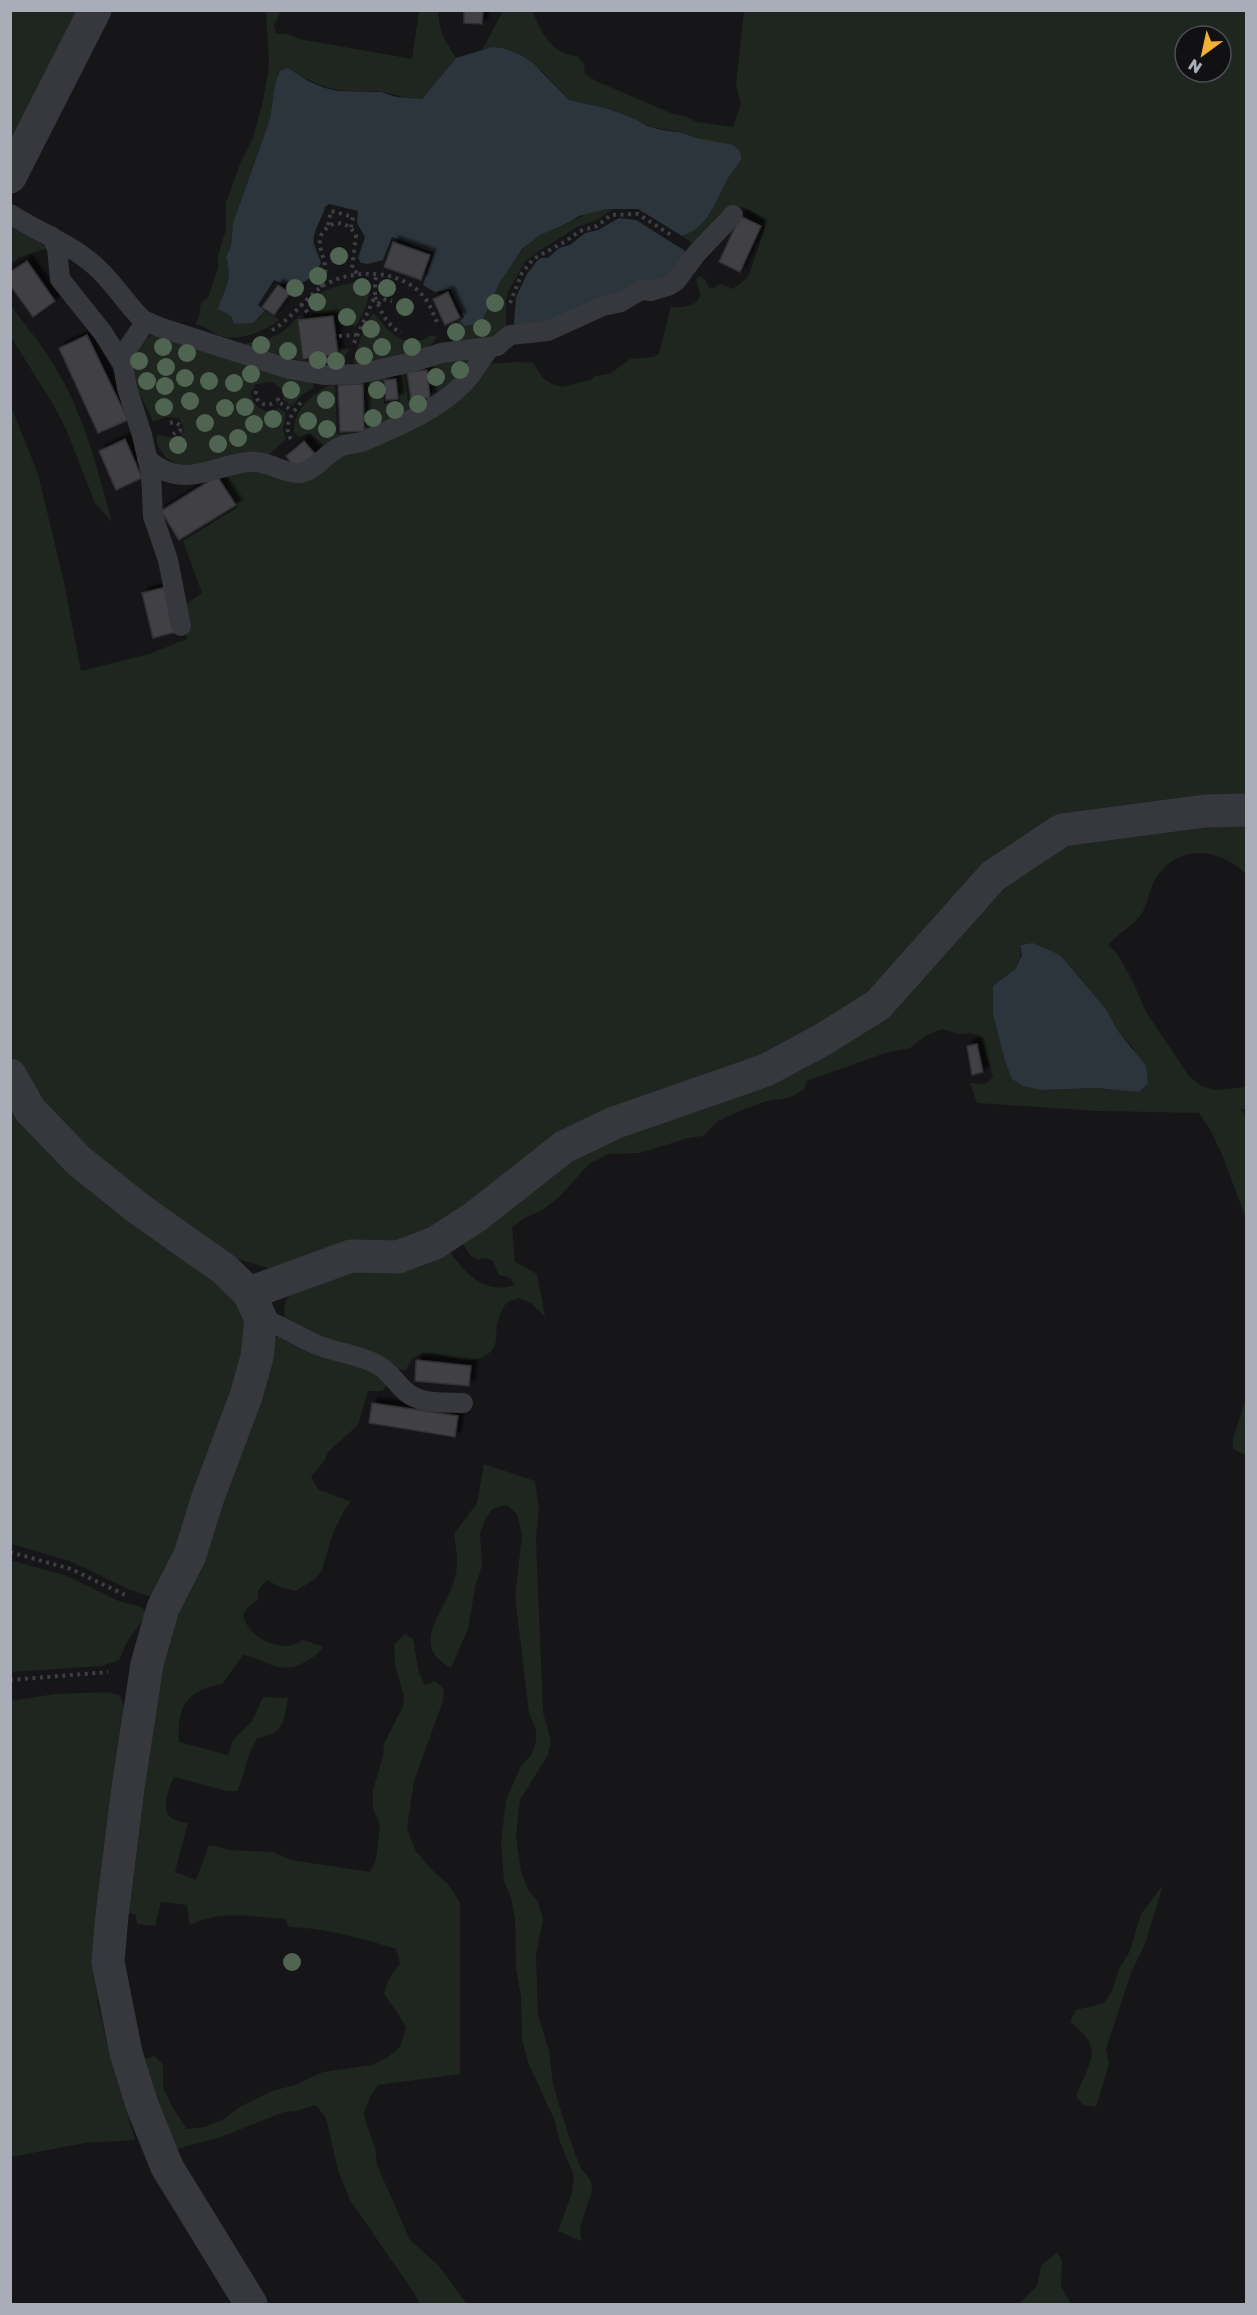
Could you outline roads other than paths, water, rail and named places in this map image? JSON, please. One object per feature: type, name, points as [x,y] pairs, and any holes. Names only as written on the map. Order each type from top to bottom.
[{"type":"street","points":[[10,177],[95,10]]},
{"type":"street","points":[[255,1306],[351,1256],[398,1257],[435,1243],[475,1217],[564,1146],[614,1123],[766,1070],[822,1040],[878,1005],[993,876],[1062,830],[1205,811],[1246,810]]},
{"type":"street","points":[[10,1075],[30,1110],[79,1161],[139,1209],[224,1269],[255,1306],[257,1357],[246,1396],[207,1500],[190,1555],[163,1608],[147,1664],[128,1788],[108,1962],[126,2053],[142,2105],[167,2167],[197,2220],[251,2304]]},
{"type":"lane","points":[[10,214],[51,236],[93,264],[143,320],[226,349],[308,373],[341,374],[358,374],[453,351],[490,348],[497,346],[510,335],[548,331],[603,306],[621,302],[641,290],[651,291],[668,286],[684,272],[697,253],[733,215]]},
{"type":"lane","points":[[51,236],[57,248],[60,279],[103,333],[123,365]]},
{"type":"lane","points":[[143,320],[142,327],[125,352],[123,365],[127,388],[136,412],[147,459],[152,489],[153,516],[168,560],[181,626]]},
{"type":"lane","points":[[147,459],[156,466],[178,474],[205,474],[248,462],[259,462],[302,473],[341,446],[362,442],[431,409],[463,384],[490,348]]},
{"type":"lane","points":[[255,1306],[282,1326],[318,1345],[378,1365],[390,1373],[412,1396],[427,1401],[463,1403]]}]
